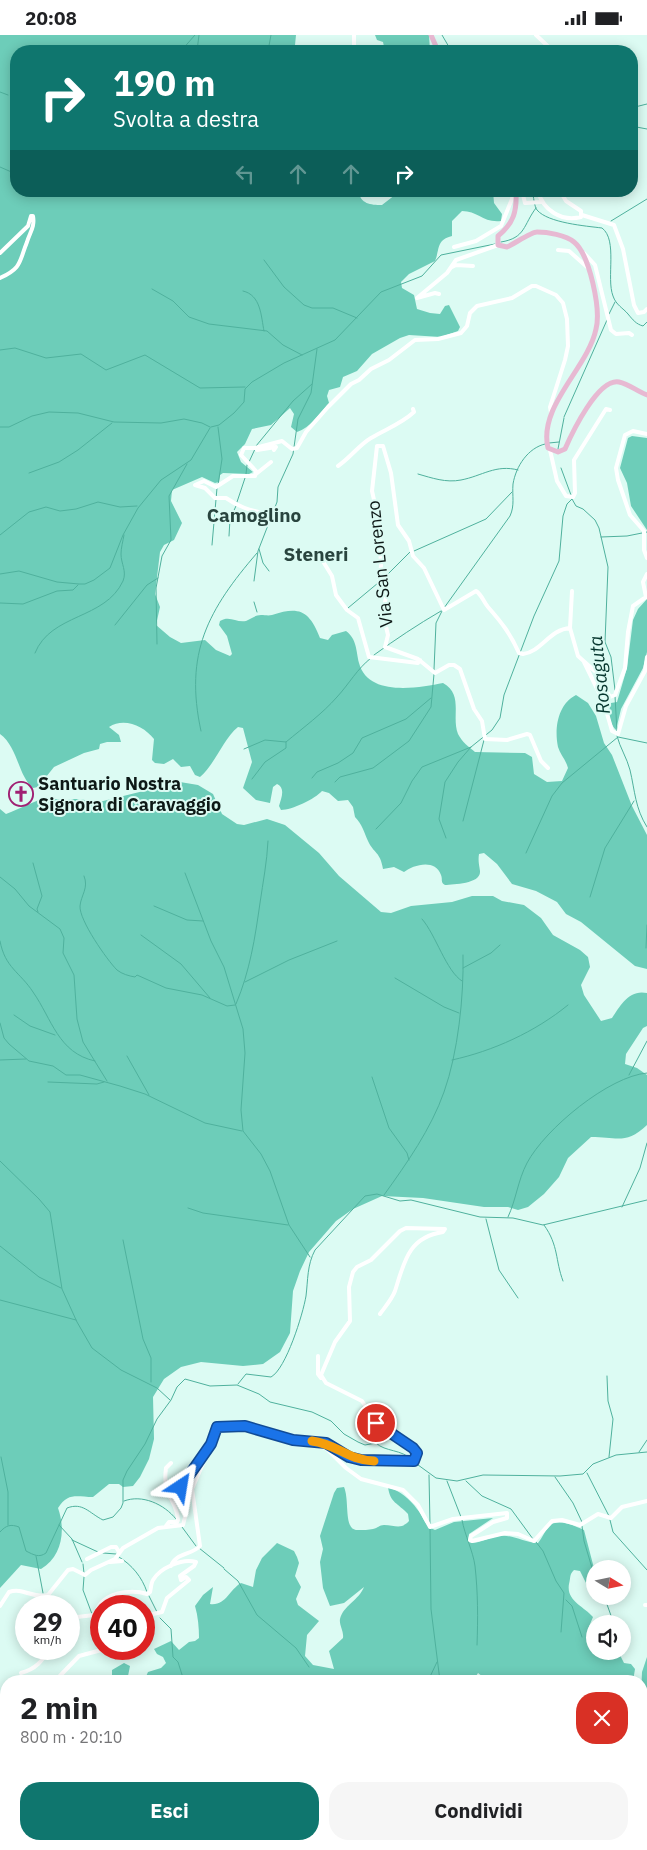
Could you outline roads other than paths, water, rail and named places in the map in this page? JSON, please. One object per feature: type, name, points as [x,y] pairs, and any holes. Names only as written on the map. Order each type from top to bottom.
[{"type":"main road","points":[[515,197],[517,209],[508,228],[498,236],[498,245],[507,247],[538,232],[570,239],[579,248],[587,267],[598,318],[596,330],[551,416],[547,442],[550,449],[558,452],[565,449],[593,399],[610,383],[619,382],[647,395]]},
{"type":"street","points":[[536,35],[547,45]]},
{"type":"street","points":[[454,247],[476,241],[501,225],[512,197]]},
{"type":"street","points":[[523,197],[524,203],[541,202]]},
{"type":"street","points":[[540,197],[541,202],[548,210],[561,216],[578,218],[582,215],[612,223],[616,227],[623,249],[634,305],[638,313],[644,313],[647,309]]},
{"type":"street","points":[[564,197],[566,201],[581,211],[582,215]]},
{"type":"street","points":[[0,253],[26,228],[31,216],[33,216],[34,227],[27,242],[23,258],[12,272],[0,278]]},
{"type":"street","points":[[439,294],[435,293],[417,298],[446,273],[456,260],[498,245]]},
{"type":"street","points":[[579,248],[595,265],[611,330],[616,334],[629,333],[632,335]]},
{"type":"street","points":[[558,250],[570,251],[587,267]]},
{"type":"street","points":[[450,267],[456,265],[473,266]]},
{"type":"street","points":[[255,448],[282,441],[292,449],[297,449],[306,432],[351,384],[359,380],[371,369],[389,360],[415,339],[438,339],[461,333],[467,326],[470,313],[477,307],[512,298],[532,286],[556,295],[563,303],[566,319],[568,346],[550,407],[551,416]]},
{"type":"street","points":[[338,466],[373,437],[381,434],[394,424],[405,420],[414,412],[413,409]]},
{"type":"street","points":[[550,449],[557,481],[570,497],[575,493],[574,460],[599,417],[606,409],[610,409]]},
{"type":"street","points":[[647,434],[633,431],[626,435],[616,468],[621,492],[630,515],[644,531],[644,550],[647,558]]},
{"type":"street","points":[[381,434],[380,445],[391,473],[398,525],[409,541],[414,556],[424,568],[444,609],[476,591],[487,606],[499,616],[511,634],[519,653],[523,654],[535,649],[554,633],[570,628]]},
{"type":"street","name":"Via San Lorenzo","points":[[380,445],[372,491],[379,522],[381,566],[379,581],[387,591],[383,614],[388,635],[385,645],[389,650],[420,660],[435,673],[449,665],[454,665],[460,669],[474,709],[482,721],[485,739],[507,740],[530,735],[541,761],[548,768]]},
{"type":"street","points":[[256,474],[240,453],[246,447],[276,447],[274,450]]},
{"type":"street","points":[[267,515],[250,511],[226,498],[215,498],[204,487],[195,485],[204,481],[216,487],[230,477],[251,477],[272,462]]},
{"type":"street","points":[[319,555],[332,576],[336,595],[346,610],[358,618],[369,657],[418,663],[420,660]]},
{"type":"street","points":[[584,662],[598,673],[608,695],[614,697],[625,668],[628,632],[633,606],[646,597],[643,582],[647,574]]},
{"type":"street","points":[[572,591],[570,628],[576,650],[604,703],[612,731],[618,734],[626,706],[644,671],[647,657]]},
{"type":"street","points":[[321,1378],[326,1359],[350,1321],[349,1287],[353,1272],[357,1267],[371,1260],[400,1231],[406,1228],[445,1229],[443,1232],[426,1237],[412,1247],[401,1268],[395,1293],[380,1314]]},
{"type":"street","points":[[293,1440],[326,1443],[349,1457],[370,1461],[391,1459],[410,1462],[417,1457],[413,1448],[376,1423],[362,1401],[321,1378],[318,1374],[318,1356]]},
{"type":"street","points":[[326,1359],[326,1367]]},
{"type":"street","points":[[171,1566],[172,1561],[196,1550],[200,1545],[192,1489],[202,1463],[210,1450],[217,1427],[225,1425],[254,1427],[293,1440],[325,1447],[346,1468],[361,1479],[403,1490],[418,1505],[430,1527],[453,1519],[507,1513],[507,1518],[493,1522],[471,1536],[470,1540],[472,1541],[505,1533],[518,1534],[534,1541],[552,1521],[562,1520],[580,1525],[598,1514],[611,1518],[622,1507],[647,1501]]},
{"type":"street","points":[[166,1526],[180,1527],[185,1522],[181,1487],[211,1444]]},
{"type":"street","points":[[0,1606],[11,1591],[22,1590],[38,1596],[50,1594],[68,1570],[73,1569],[84,1575],[115,1559],[130,1544],[166,1526],[168,1522],[177,1522],[178,1519],[165,1489],[166,1468],[172,1463]]},
{"type":"street","points":[[87,1559],[111,1547],[116,1547],[119,1553]]},
{"type":"street","points":[[108,1562],[122,1561]]},
{"type":"street","points":[[80,1617],[94,1615],[102,1601],[112,1595],[134,1591],[150,1593],[153,1580],[162,1570],[181,1562],[196,1562],[194,1566],[180,1576],[181,1580],[186,1577],[189,1580],[167,1598],[162,1612],[155,1614]]},
{"type":"street","points":[[61,1675],[79,1656],[90,1653]]},
{"type":"street","points":[[22,1673],[36,1667],[41,1660]]},
{"type":"waterway","points":[[186,45],[195,35]]},
{"type":"waterway","points":[[198,45],[199,35]]},
{"type":"waterway","points":[[269,45],[271,35]]},
{"type":"waterway","points":[[442,35],[448,45]]},
{"type":"waterway","points":[[0,92],[8,95]]},
{"type":"waterway","points":[[638,106],[647,104]]},
{"type":"waterway","points":[[638,127],[647,129]]},
{"type":"waterway","points":[[0,167],[10,171]]},
{"type":"waterway","points":[[533,197],[537,210],[550,218],[568,223],[602,228],[607,234],[611,250],[611,288],[614,299],[636,323],[643,326],[647,322]]},
{"type":"waterway","points":[[611,221],[647,199]]},
{"type":"waterway","points":[[501,242],[520,234],[536,208]]},
{"type":"waterway","points":[[211,427],[219,425],[234,413],[244,402],[245,389],[252,382],[284,363],[335,340],[381,292],[422,276],[441,255],[495,244]]},
{"type":"waterway","points":[[264,260],[284,287],[304,305],[312,308],[333,308],[357,318]]},
{"type":"waterway","points":[[152,289],[173,301],[189,317],[209,324],[267,331],[283,345],[302,355]]},
{"type":"waterway","points":[[243,291],[249,293],[257,301],[264,331]]},
{"type":"waterway","name":"Rosaguta","points":[[609,314],[615,302]]},
{"type":"waterway","name":"Rosaguta","points":[[564,417],[607,320]]},
{"type":"waterway","points":[[0,350],[15,348],[46,358],[81,354],[106,370],[145,355],[200,388],[245,387]]},
{"type":"waterway","points":[[254,581],[258,551],[277,502],[278,487],[293,454],[298,419],[311,393],[317,349]]},
{"type":"waterway","points":[[256,446],[293,401],[312,384]]},
{"type":"waterway","points":[[0,427],[9,427],[32,416],[49,412],[78,413],[114,422],[161,423],[184,419],[210,427]]},
{"type":"waterway","name":"Rosaguta","points":[[558,449],[564,418]]},
{"type":"waterway","points":[[29,473],[59,462],[78,450],[112,423]]},
{"type":"waterway","points":[[218,427],[222,459],[218,485]]},
{"type":"waterway","points":[[0,574],[19,571],[57,582],[79,584],[85,584],[94,580],[110,568],[123,535],[138,508],[161,480],[191,460],[210,428]]},
{"type":"waterway","points":[[549,443],[559,442]]},
{"type":"waterway","points":[[444,608],[510,516],[513,504],[513,484],[520,464],[533,449],[545,444]]},
{"type":"waterway","points":[[249,462],[255,449]]},
{"type":"waterway","points":[[157,644],[156,588],[162,556],[171,540],[169,496],[187,464]]},
{"type":"waterway","points":[[246,474],[247,465]]},
{"type":"waterway","name":"Rosaguta","points":[[561,468],[571,495]]},
{"type":"waterway","points":[[418,474],[439,480],[455,481],[496,469],[518,470]]},
{"type":"waterway","points":[[237,502],[245,478]]},
{"type":"waterway","points":[[212,545],[217,488]]},
{"type":"waterway","points":[[414,551],[486,519],[512,492]]},
{"type":"waterway","name":"Rosaguta","points":[[572,499],[576,506],[583,509],[595,520],[599,528],[608,567],[605,642],[611,657],[615,690]]},
{"type":"waterway","points":[[446,838],[439,819],[445,782],[458,762],[471,747],[492,730],[500,718],[504,695],[534,616],[559,561],[563,516],[567,504],[572,499]]},
{"type":"waterway","points":[[0,535],[29,512],[46,507],[60,511],[76,509],[98,502],[120,507],[137,506]]},
{"type":"waterway","points":[[229,536],[230,519],[236,506]]},
{"type":"waterway","points":[[601,537],[627,536],[647,532]]},
{"type":"waterway","points":[[35,653],[43,640],[53,630],[104,603],[115,594],[124,577],[121,554],[124,535]]},
{"type":"waterway","points":[[259,549],[263,563],[269,571]]},
{"type":"waterway","points":[[381,581],[410,552]]},
{"type":"waterway","points":[[201,731],[196,678],[198,655],[204,634],[225,594],[257,553]]},
{"type":"waterway","points":[[115,625],[147,585],[158,578]]},
{"type":"waterway","points":[[348,608],[378,583]]},
{"type":"waterway","points":[[0,603],[23,604],[57,591],[73,590],[78,585]]},
{"type":"waterway","points":[[254,602],[257,612]]},
{"type":"waterway","points":[[374,655],[441,611]]},
{"type":"waterway","points":[[434,670],[436,623],[442,611]]},
{"type":"waterway","points":[[244,749],[265,740],[286,742],[331,703],[371,658]]},
{"type":"waterway","points":[[335,782],[340,777],[373,768],[409,741],[431,707],[434,674]]},
{"type":"waterway","name":"Rosaguta","points":[[615,696],[617,732]]},
{"type":"waterway","points":[[312,778],[317,772],[338,763],[353,753],[362,738],[406,719],[431,698]]},
{"type":"waterway","name":"Rosaguta","points":[[617,736],[629,766],[638,806],[647,827]]},
{"type":"waterway","points":[[526,853],[552,796],[562,783],[618,737],[647,743]]},
{"type":"waterway","points":[[463,821],[484,740]]},
{"type":"waterway","points":[[252,779],[265,762],[286,748],[286,742]]},
{"type":"waterway","points":[[376,829],[401,803],[412,781],[422,767],[471,747]]},
{"type":"waterway","points":[[590,897],[605,848],[634,801]]},
{"type":"waterway","points":[[236,1004],[245,979],[254,942],[268,841]]},
{"type":"waterway","points":[[33,863],[42,896],[37,909],[38,912]]},
{"type":"waterway","points":[[185,873],[211,941],[224,967],[243,1029],[245,1053],[241,1110],[243,1131],[261,1154],[270,1171],[289,1225],[310,1257]]},
{"type":"waterway","points":[[84,876],[86,884],[80,906],[84,921],[94,939],[117,970],[130,976],[135,977],[137,975],[166,988],[202,995],[227,1006],[235,1005]]},
{"type":"waterway","points":[[0,877],[15,889],[29,906],[60,929],[64,938],[63,953],[74,975],[77,1019],[83,1042],[107,1081]]},
{"type":"waterway","points":[[154,906],[187,920],[203,921]]},
{"type":"waterway","points":[[422,919],[451,969],[462,981]]},
{"type":"waterway","points":[[646,948],[647,925]]},
{"type":"waterway","points":[[141,935],[181,964],[210,998]]},
{"type":"waterway","points":[[0,941],[5,958],[40,1002],[64,1043],[82,1057],[95,1061]]},
{"type":"waterway","points":[[245,982],[289,960],[337,941]]},
{"type":"waterway","points":[[463,968],[491,953],[500,945]]},
{"type":"waterway","points":[[384,1195],[410,1158],[425,1132],[439,1106],[449,1077],[459,1024],[463,955]]},
{"type":"waterway","points":[[395,978],[444,1007],[459,1013]]},
{"type":"waterway","points":[[452,1060],[498,1046],[528,1032],[568,1005]]},
{"type":"waterway","points":[[14,1015],[30,1026],[55,1035]]},
{"type":"waterway","points":[[0,1023],[4,1038],[29,1061],[53,1066],[66,1075],[80,1075],[145,1094],[205,1123],[242,1131]]},
{"type":"waterway","points":[[629,1075],[647,1041]]},
{"type":"waterway","points":[[127,1056],[149,1095]]},
{"type":"waterway","points":[[0,1060],[26,1059]]},
{"type":"waterway","points":[[508,1217],[527,1163],[548,1135],[563,1120],[597,1094],[632,1076],[647,1073]]},
{"type":"waterway","points":[[372,1077],[389,1128],[407,1153],[409,1160]]},
{"type":"waterway","points":[[48,1082],[97,1084],[104,1082]]},
{"type":"waterway","points":[[622,1207],[640,1168],[647,1143]]},
{"type":"waterway","points":[[0,1161],[50,1212],[62,1289],[77,1322],[92,1348],[121,1370],[157,1388],[170,1400]]},
{"type":"waterway","points":[[238,1384],[246,1374],[271,1377],[277,1372],[288,1353],[298,1327],[306,1296],[312,1256],[315,1250],[365,1196],[377,1194],[400,1201],[411,1200],[480,1217],[513,1218],[543,1225],[647,1200]]},
{"type":"waterway","points":[[188,1208],[203,1213],[288,1225]]},
{"type":"waterway","points":[[486,1219],[499,1270],[518,1298]]},
{"type":"waterway","points":[[544,1225],[552,1240],[563,1281]]},
{"type":"waterway","points":[[123,1240],[143,1339],[151,1358],[151,1382]]},
{"type":"waterway","points":[[0,1246],[39,1277],[61,1288]]},
{"type":"waterway","points":[[0,1300],[76,1320]]},
{"type":"waterway","points":[[607,1376],[608,1401],[613,1419],[609,1457]]},
{"type":"waterway","points":[[0,1532],[9,1526],[19,1527],[26,1551],[39,1556],[46,1553],[67,1508],[82,1507],[103,1520],[113,1517],[123,1503],[123,1480],[127,1471],[145,1444],[157,1419],[171,1400],[177,1387],[185,1379],[210,1386],[237,1385],[259,1394],[270,1402],[312,1412],[331,1421],[344,1434],[358,1442],[365,1445],[376,1443],[384,1448],[408,1456],[412,1460]]},
{"type":"waterway","points":[[639,1452],[647,1440]]},
{"type":"waterway","points":[[414,1462],[436,1478],[457,1481],[483,1475],[560,1476],[583,1474],[593,1464],[616,1455],[647,1452]]},
{"type":"waterway","points":[[1,1457],[8,1492],[8,1525]]},
{"type":"waterway","points":[[587,1473],[609,1516]]},
{"type":"waterway","points":[[429,1475],[430,1524]]},
{"type":"waterway","points":[[555,1477],[573,1503],[582,1522]]},
{"type":"waterway","points":[[447,1481],[461,1517]]},
{"type":"waterway","points":[[466,1481],[482,1496],[511,1509],[533,1539]]},
{"type":"waterway","points":[[124,1501],[138,1499],[152,1502],[165,1509],[176,1519]]},
{"type":"waterway","points":[[462,1520],[475,1566],[477,1645]]},
{"type":"waterway","points":[[610,1520],[613,1532],[647,1570]]},
{"type":"waterway","points":[[59,1525],[72,1539],[82,1562]]},
{"type":"waterway","points":[[582,1526],[590,1560]]},
{"type":"waterway","points":[[182,1527],[196,1546]]},
{"type":"waterway","points":[[430,1528],[431,1609],[439,1675]]},
{"type":"waterway","points":[[72,1540],[98,1552]]},
{"type":"waterway","points":[[536,1542],[543,1551],[556,1581],[564,1593],[561,1632]]},
{"type":"waterway","points":[[199,1548],[224,1568]]},
{"type":"waterway","points":[[103,1553],[116,1554]]},
{"type":"waterway","points":[[36,1556],[43,1593]]},
{"type":"waterway","points":[[119,1557],[136,1572],[147,1592]]},
{"type":"waterway","points":[[83,1564],[84,1573]]},
{"type":"waterway","points":[[224,1569],[238,1581],[257,1615],[296,1648],[309,1667]]},
{"type":"waterway","points":[[84,1577],[83,1590],[90,1609]]},
{"type":"waterway","points":[[566,1600],[572,1606],[582,1637]]},
{"type":"waterway","points":[[607,1605],[611,1615]]},
{"type":"waterway","points":[[155,1608],[157,1612]]},
{"type":"waterway","points":[[160,1618],[171,1629],[173,1657],[178,1662],[182,1675]]},
{"type":"waterway","points":[[431,1675],[437,1662]]},
{"type":"place","name":"Santuario Nostra Signora di Caravaggio","points":[[21,794]]},
{"type":"district","name":"Camoglino","points":[[254,515]]},
{"type":"district","name":"Steneri","points":[[316,554]]}]
